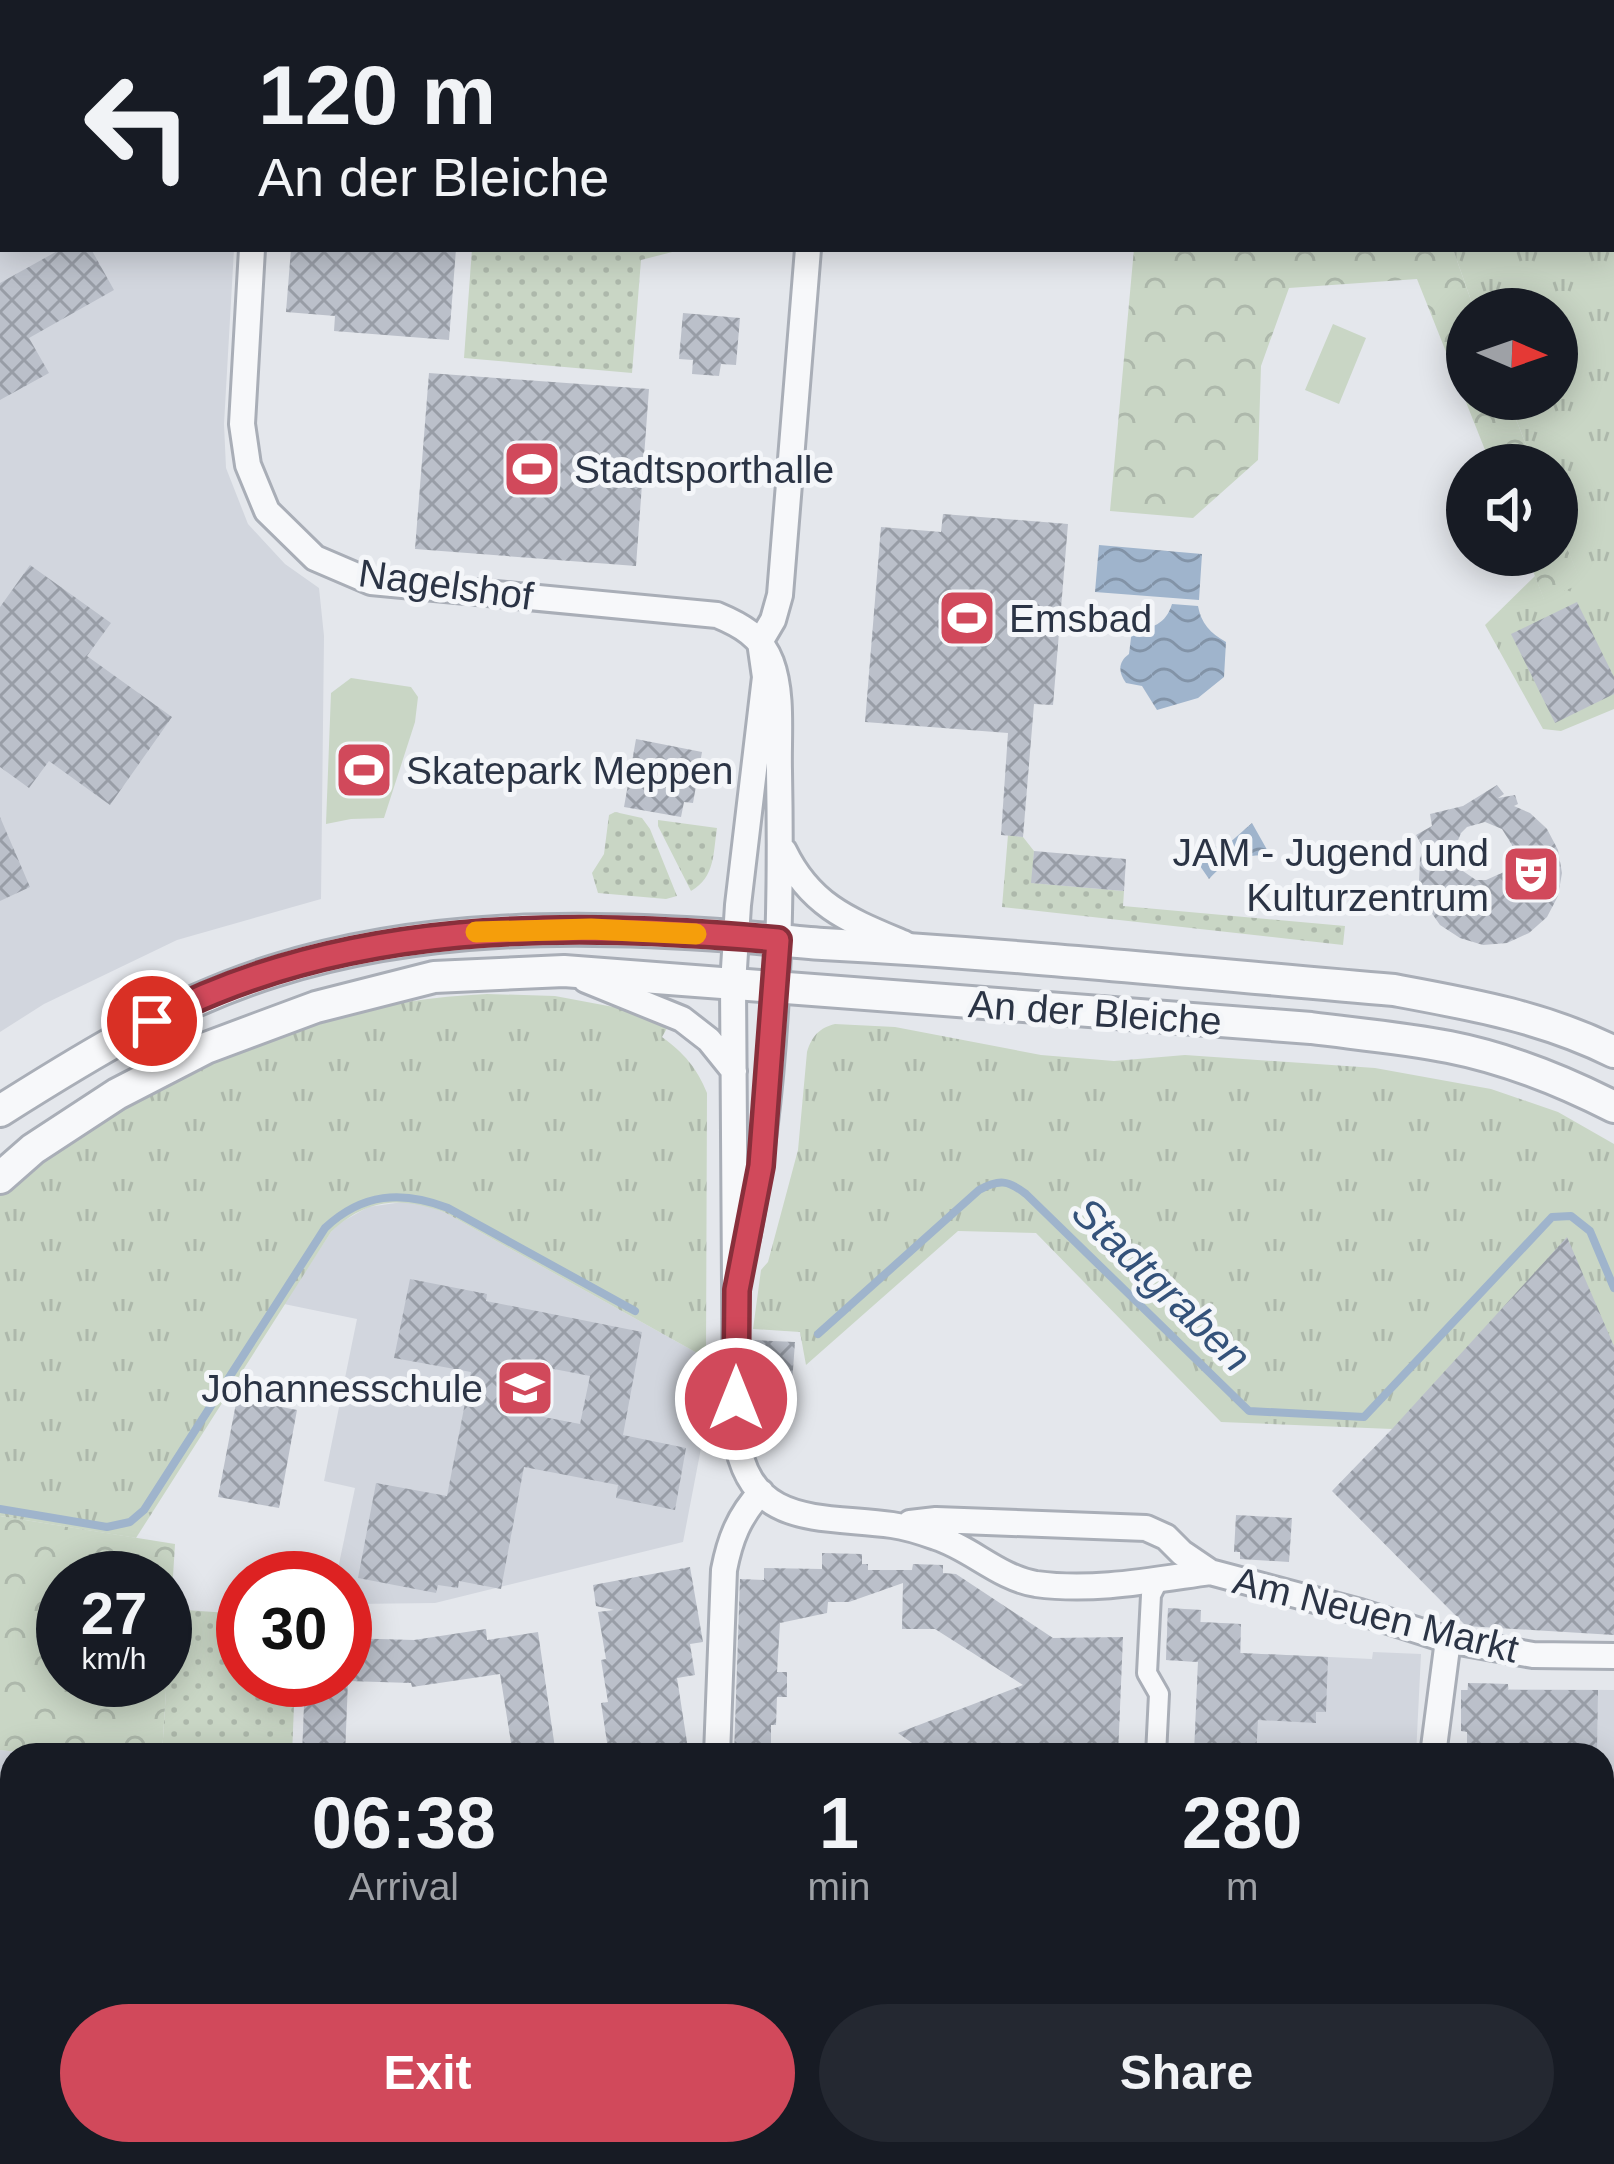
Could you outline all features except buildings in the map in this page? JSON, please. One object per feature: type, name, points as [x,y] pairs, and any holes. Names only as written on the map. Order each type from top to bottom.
[{"type":"street","name":"Nagelshof","points":[[252,252],[242,424],[248,465],[267,511],[315,558],[371,582],[717,615],[744,626],[760,642]]},
{"type":"street","points":[[717,1743],[729,1540],[760,1492],[739,1460],[736,1435],[735,936],[765,677],[760,642],[780,595],[808,252]]},
{"type":"street","points":[[737,1290],[761,1166],[778,940],[777,692],[771,663],[760,642]]},
{"type":"street","name":"An der Bleiche","points":[[781,845],[795,874],[815,897],[847,919],[918,949]]},
{"type":"street","name":"An der Bleiche","points":[[0,1112],[93,1052],[181,1005],[274,971],[366,947],[470,932],[591,929],[735,936],[1394,990],[1500,1010],[1558,1027],[1614,1052]]},
{"type":"street","name":"An der Bleiche","points":[[564,971],[682,1019],[709,1040],[734,1071]]},
{"type":"street","name":"An der Bleiche","points":[[0,1178],[33,1149],[117,1094],[206,1048],[316,1007],[434,977],[564,971],[1394,1038],[1499,1060],[1614,1106]]},
{"type":"street","name":"Am Neuen Markt","points":[[760,1492],[803,1517],[896,1525],[941,1538],[1009,1577],[1036,1584],[1120,1586],[1210,1572]]},
{"type":"street","name":"Am Neuen Markt","points":[[896,1525],[936,1520],[1146,1528],[1210,1572],[1448,1640],[1533,1654],[1614,1656]]},
{"type":"street","points":[[1157,1743],[1159,1694],[1147,1673],[1151,1595],[1159,1579]]},
{"type":"street","points":[[1435,1743],[1448,1640]]},
{"type":"shaded area","points":[[0,252],[234,252],[226,468],[248,524],[285,564],[319,588],[324,636],[321,899],[177,940],[44,1004],[0,1032]]},
{"type":"shaded area","name":"Johannesschule","points":[[420,1203],[446,1213],[706,1358],[707,1417],[683,1542],[435,1603],[372,1604],[372,1551],[342,1551],[355,1488],[324,1481],[357,1319],[284,1304],[331,1232],[368,1207]]},
{"type":"shaded area","points":[[1168,1608],[1201,1610],[1201,1622],[1241,1624],[1241,1653],[1372,1659],[1373,1652],[1421,1654],[1417,1743],[1195,1743],[1198,1662],[1166,1660]]},
{"type":"shaded area","points":[[1468,1683],[1508,1684],[1509,1689],[1614,1690],[1614,1743],[1467,1743],[1467,1732],[1461,1731],[1461,1690],[1467,1690]]},
{"type":"green space","points":[[472,252],[672,252],[641,260],[632,373],[464,358]]},
{"type":"green space","points":[[1134,252],[1454,252],[1467,288],[1446,288],[1446,352],[1417,279],[1289,288],[1261,366],[1258,460],[1193,518],[1110,511]]},
{"type":"green space","points":[[1454,252],[1614,252],[1614,709],[1561,731],[1543,729],[1485,625],[1535,576],[1544,599],[1581,584],[1578,444],[1526,444],[1516,420],[1578,420],[1578,288],[1467,288]]},
{"type":"green space","points":[[1333,324],[1366,338],[1339,404],[1305,390]]},
{"type":"green space","points":[[1473,420],[1516,420],[1526,444],[1483,444]]},
{"type":"green space","points":[[1578,575],[1582,585],[1544,600],[1535,576]]},
{"type":"green space","name":"Skatepark Meppen","points":[[351,678],[411,687],[418,697],[415,722],[384,818],[326,824],[331,693]]},
{"type":"green space","points":[[609,815],[642,818],[677,896],[598,893],[592,873],[604,854]]},
{"type":"green space","points":[[658,820],[717,828],[709,872],[691,891],[658,826]]},
{"type":"green space","points":[[1008,835],[1023,837],[1034,851],[1032,883],[1124,891],[1123,906],[1345,926],[1343,945],[1002,907]]},
{"type":"green space","points":[[487,994],[555,996],[670,1023],[662,1037],[689,1062],[707,1093],[706,1358],[446,1213],[414,1204],[385,1203],[358,1212],[331,1232],[136,1538],[0,1516],[0,1195],[109,1116],[227,1054],[354,1012]]},
{"type":"green space","points":[[835,1024],[895,1027],[1041,1055],[1114,1061],[1185,1055],[1375,1068],[1491,1089],[1558,1112],[1614,1144],[1614,1346],[1392,1429],[1221,1422],[1036,1233],[958,1231],[806,1365],[800,1332],[753,1329],[761,1270],[768,1262],[798,1150],[807,1052],[817,1034]]},
{"type":"green space","points":[[0,1516],[175,1544],[175,1551],[36,1551],[36,1707],[165,1707],[163,1743],[0,1743]]},
{"type":"green space","points":[[192,1610],[216,1612],[216,1707],[294,1707],[292,1743],[163,1743],[165,1707],[192,1707]]},
{"type":"water","points":[[1099,545],[1202,554],[1199,600],[1095,592]]},
{"type":"water","points":[[1172,604],[1198,606],[1207,627],[1226,642],[1224,677],[1198,698],[1157,710],[1142,686],[1126,683],[1120,667],[1129,654],[1132,630],[1157,624]]},
{"type":"water","points":[[1252,823],[1270,855],[1236,860],[1209,879],[1189,850],[1227,845]]},
{"type":"waterway","name":"Stadtgraben","points":[[818,1334],[979,1190],[998,1183],[1026,1194],[1249,1411],[1364,1417],[1552,1217],[1571,1216],[1590,1231],[1614,1288]]},
{"type":"waterway","name":"Stadtgraben","points":[[0,1509],[107,1527],[130,1522],[144,1510],[325,1228],[368,1202],[399,1197],[448,1208],[635,1311]]},
{"type":"slow traffic","points":[[476,932],[591,929],[696,934]]},
{"type":"place","name":"Stadtsporthalle","points":[[532,469]]},
{"type":"place","name":"Emsbad","points":[[967,618]]},
{"type":"place","name":"Skatepark Meppen","points":[[364,770]]},
{"type":"place","name":"JAM - Jugend und Kulturzentrum","points":[[1531,874]]},
{"type":"place","name":"Johannesschule","points":[[525,1388]]},
{"type":"route","points":[[152,1021],[181,1005],[274,971],[366,947],[470,932],[591,929],[778,940],[761,1166],[737,1290],[736,1399]]}]
